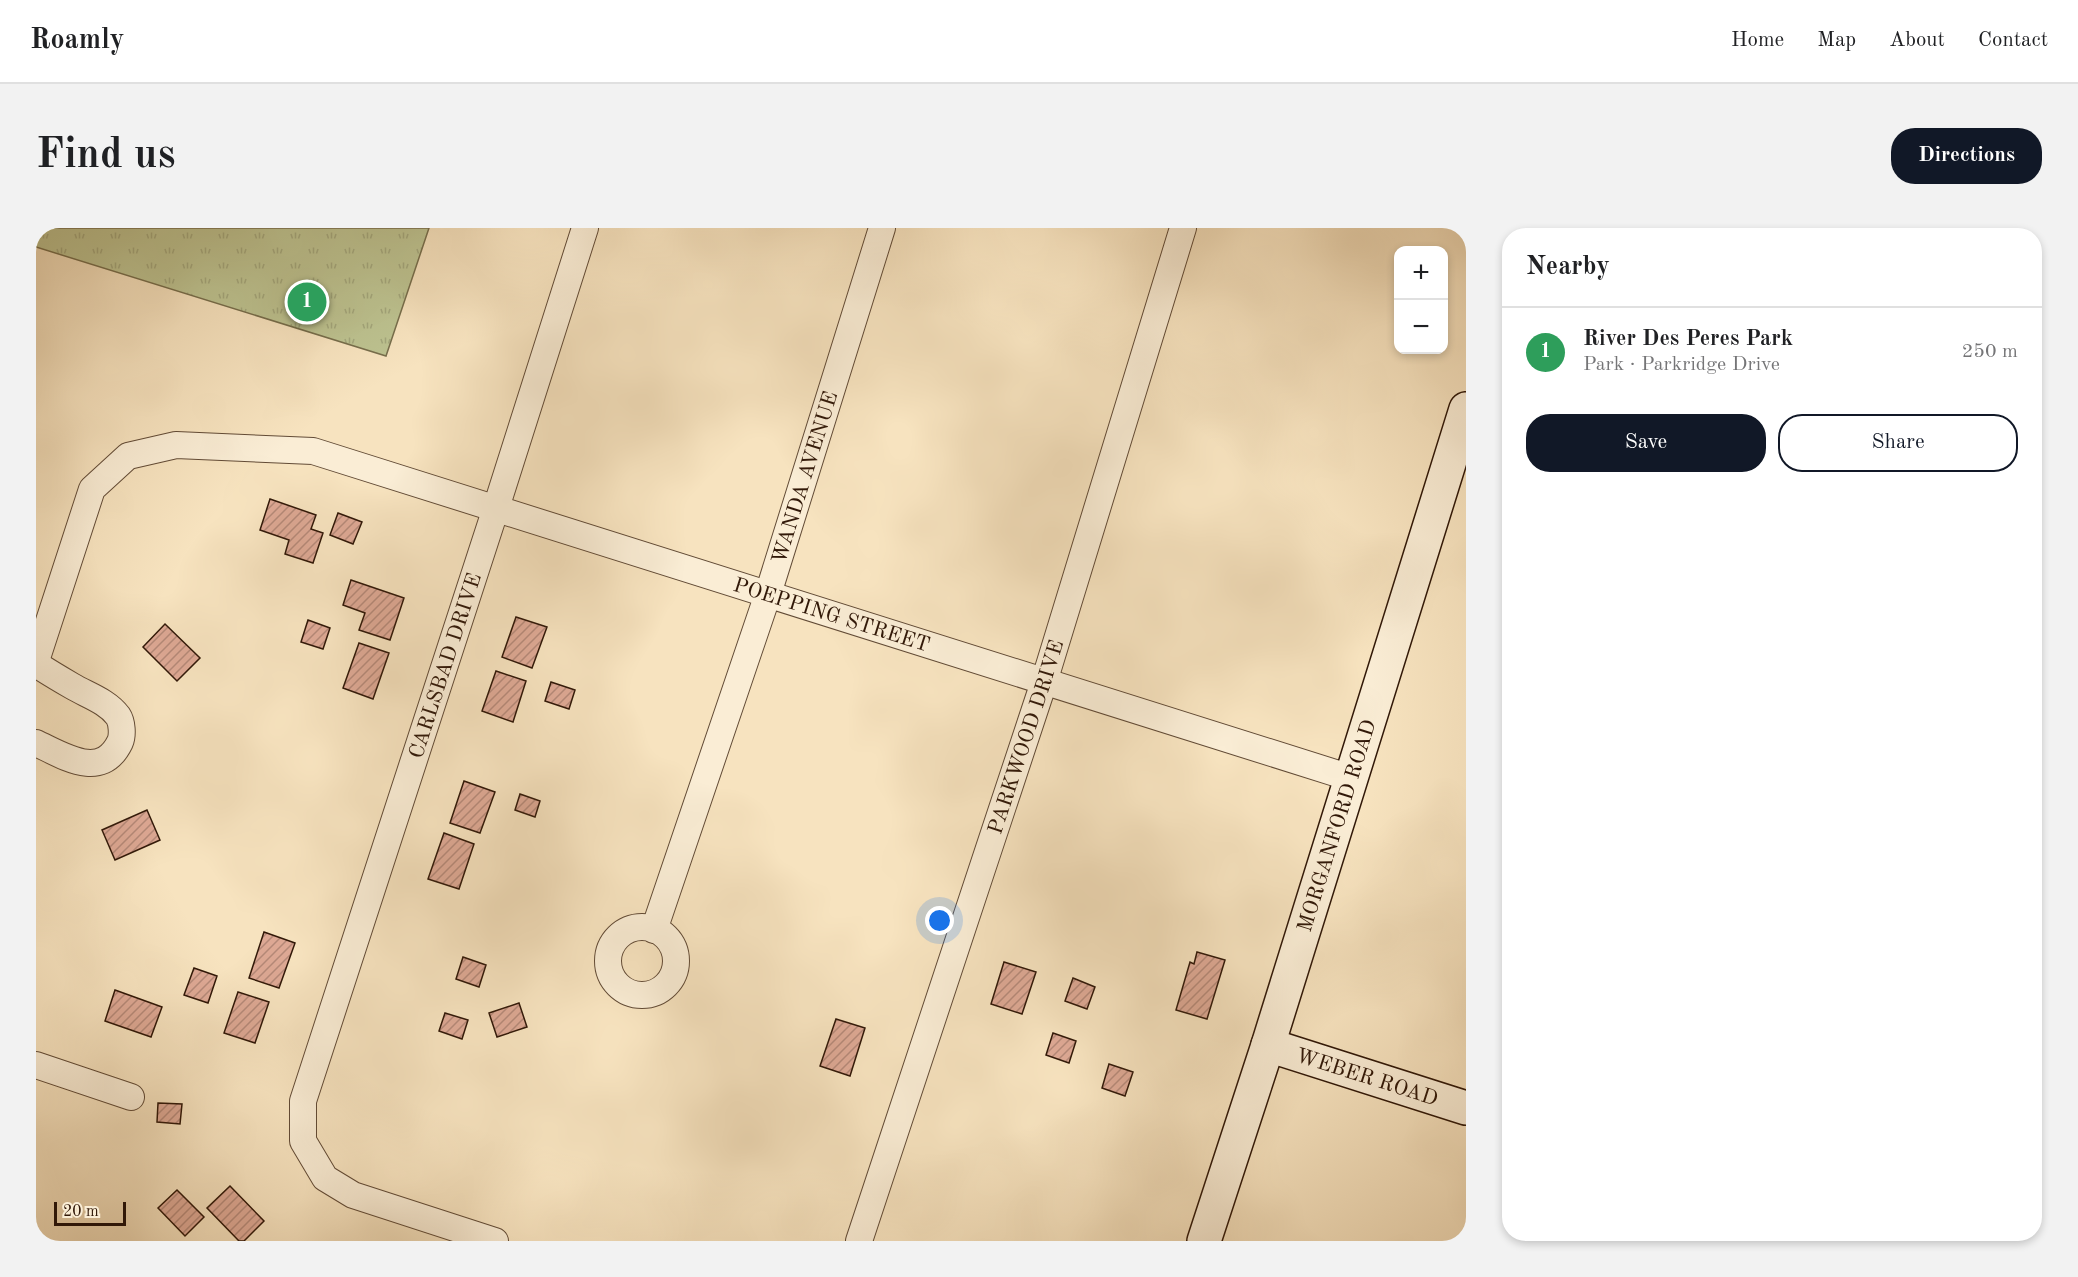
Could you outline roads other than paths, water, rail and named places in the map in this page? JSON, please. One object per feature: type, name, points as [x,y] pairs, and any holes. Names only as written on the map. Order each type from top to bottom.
[{"type":"main road","name":"MORGANFORD ROAD","points":[[1204,1241],[1268,1045],[1466,409]]},
{"type":"main road","name":"WEBER ROAD","points":[[1268,1045],[1466,1108]]},
{"type":"street","name":"CARLSBAD DRIVE","points":[[495,1241],[353,1195],[325,1178],[303,1141],[303,1101],[585,228]]},
{"type":"street","name":"WANDA AVENUE","points":[[654,930],[768,594],[882,228]]},
{"type":"street","name":"PARKWOOD DRIVE","points":[[859,1241],[1044,682],[1183,228]]},
{"type":"street","name":"POEPPING STREET","points":[[36,663],[92,489],[128,456],[176,445],[313,451],[1351,778]]},
{"type":"street","points":[[36,663],[108,705],[120,718],[122,737],[114,754],[95,764],[75,761],[36,743]]},
{"type":"street","points":[[36,1065],[131,1096]]},
{"type":"place","name":"River Des Peres Park","points":[[307,302]]}]
